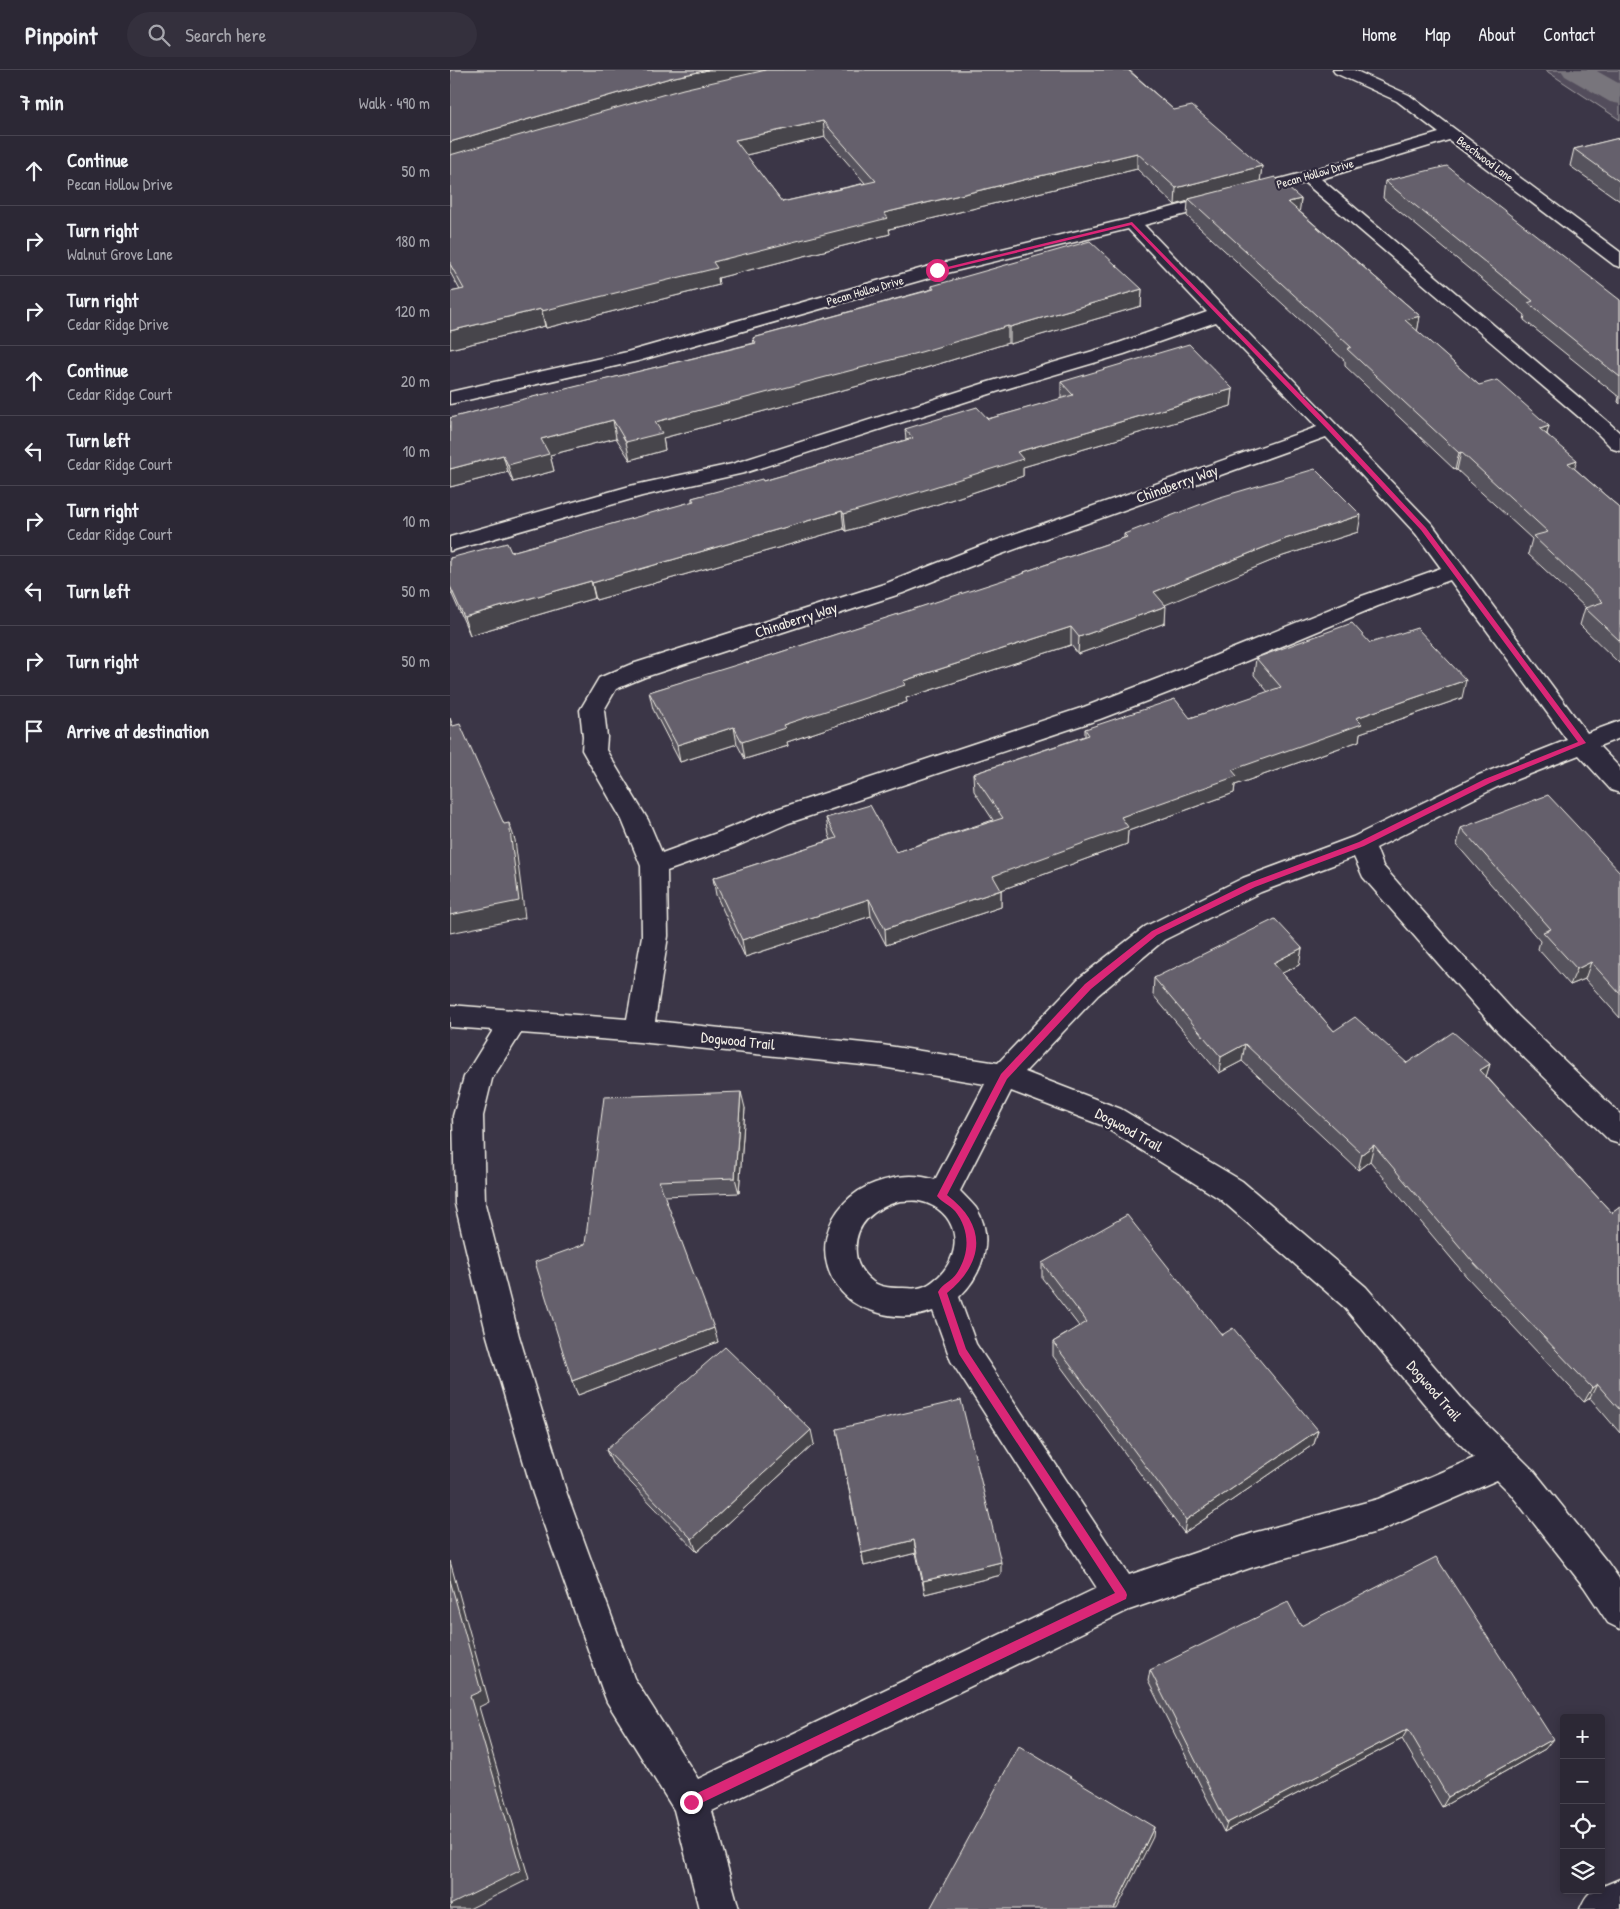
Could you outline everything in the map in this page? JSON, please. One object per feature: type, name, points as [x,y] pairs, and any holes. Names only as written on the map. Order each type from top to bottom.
[{"type":"street","name":"Beechwood Lane","points":[[1341,70],[1403,98],[1620,261]]},
{"type":"street","name":"Pecan Hollow Drive","points":[[450,398],[631,357],[937,270],[1132,223],[1308,177],[1452,134]]},
{"type":"street","points":[[1308,177],[1600,425],[1620,445]]},
{"type":"street","points":[[1132,223],[1424,529],[1582,743],[1620,784]]},
{"type":"street","points":[[450,544],[638,491],[737,469],[992,387],[1117,350],[1220,314]]},
{"type":"street","name":"Chinaberry Way","points":[[639,1031],[655,936],[654,866],[635,820],[594,750],[595,737],[592,710],[607,684],[636,671],[896,588],[991,550],[1330,429]]},
{"type":"street","points":[[654,866],[726,840],[780,817],[1092,713],[1188,676],[1370,601],[1454,570]]},
{"type":"street","points":[[942,1196],[1004,1076],[1088,987],[1155,933],[1252,885],[1362,844],[1488,781],[1620,729]]},
{"type":"street","points":[[1362,844],[1372,870],[1445,955],[1508,1024],[1620,1132]]},
{"type":"street","name":"Dogwood Trail","points":[[450,1016],[639,1031],[882,1056],[1004,1076],[1111,1117],[1231,1190],[1355,1297],[1458,1419],[1522,1482],[1596,1575],[1620,1611]]},
{"type":"street","points":[[514,1020],[478,1077],[468,1116],[470,1204],[503,1336],[550,1494],[620,1689],[691,1802],[719,1909]]},
{"type":"street","points":[[900,1188],[922,1189],[942,1196],[957,1208],[963,1216],[968,1224],[972,1242],[969,1261],[959,1278],[942,1292],[923,1300],[900,1304],[879,1299],[860,1290],[847,1275],[840,1258],[840,1238],[847,1220],[860,1205],[879,1194],[900,1188]]},
{"type":"street","points":[[942,1292],[962,1351],[1122,1595]]},
{"type":"street","points":[[691,1802],[1122,1595],[1253,1550],[1380,1516],[1502,1462]]},
{"type":"street","points":[[1600,1909],[1620,1898]]},
{"type":"shaded area","points":[[1545,70],[1620,70],[1620,120]]},
{"type":"building","points":[[450,70],[708,70],[670,78],[450,142]]},
{"type":"building","points":[[766,70],[1128,70],[1174,110],[1192,106],[1262,166],[1176,188],[1137,153],[884,213],[888,218],[713,262],[717,268],[542,311],[541,309],[450,331],[450,292],[464,289],[450,264],[450,155],[683,89]],"holes":[[[823,121],[876,181],[782,202],[735,140]]]},
{"type":"building","points":[[1620,138],[1620,182],[1574,149]]},
{"type":"building","points":[[1447,166],[1620,300],[1620,377],[1528,303],[1533,301],[1385,181]]},
{"type":"building","points":[[1275,177],[1301,199],[1288,202],[1420,316],[1405,320],[1479,385],[1497,380],[1549,426],[1540,429],[1577,460],[1568,463],[1620,508],[1620,641],[1585,608],[1603,602],[1533,536],[1548,532],[1461,452],[1459,453],[1347,349],[1351,347],[1189,199]]},
{"type":"building","points":[[1090,241],[1142,289],[921,352],[655,422],[662,433],[626,442],[613,420],[541,439],[549,454],[508,465],[503,455],[450,469],[450,418],[756,343],[753,338],[934,289],[932,286]]},
{"type":"building","points":[[1189,344],[1233,389],[1017,452],[1023,459],[925,490],[844,514],[842,511],[592,583],[591,581],[464,617],[450,586],[450,558],[507,543],[511,552],[694,501],[692,498],[762,479],[763,481],[913,438],[905,429],[977,407],[988,419],[1073,395],[1061,382]]},
{"type":"building","points":[[1315,469],[1361,515],[1285,539],[1154,592],[1166,606],[1079,637],[1071,627],[903,681],[905,685],[783,725],[785,728],[742,742],[734,727],[677,745],[649,692],[747,663],[1025,573],[1127,537],[1124,534],[1217,498]]},
{"type":"building","points":[[1352,623],[1370,643],[1417,628],[1466,680],[1356,718],[1362,724],[1232,770],[1237,776],[1121,817],[1128,827],[993,876],[1001,890],[885,929],[869,899],[742,940],[713,878],[837,838],[826,818],[870,805],[896,852],[1003,818],[973,774],[1089,735],[1085,729],[1175,699],[1190,718],[1281,687],[1256,658]]},
{"type":"building","points":[[450,718],[453,726],[460,724],[504,824],[509,823],[519,901],[450,915]]},
{"type":"building","points":[[1548,795],[1620,872],[1620,994],[1591,962],[1577,969],[1543,932],[1551,929],[1461,828]]},
{"type":"building","points":[[1275,919],[1302,948],[1273,963],[1334,1031],[1355,1017],[1407,1063],[1453,1032],[1490,1064],[1480,1070],[1612,1213],[1620,1207],[1620,1410],[1597,1384],[1592,1388],[1472,1261],[1374,1145],[1362,1154],[1245,1044],[1221,1057],[1154,978]]},
{"type":"building","points":[[741,1092],[735,1178],[659,1181],[714,1328],[572,1381],[535,1262],[585,1244],[604,1097]]},
{"type":"building","points":[[1127,1215],[1222,1335],[1233,1328],[1318,1430],[1186,1520],[1053,1342],[1087,1322],[1042,1263]]},
{"type":"building","points":[[725,1347],[811,1430],[692,1539],[606,1450]]},
{"type":"building","points":[[961,1400],[1001,1562],[923,1581],[914,1540],[862,1553],[837,1429]]},
{"type":"building","points":[[1436,1557],[1553,1739],[1448,1797],[1408,1729],[1227,1823],[1150,1670],[1288,1602],[1301,1626]]},
{"type":"building","points":[[450,1580],[481,1691],[470,1696],[521,1870],[450,1905]]},
{"type":"building","points":[[1019,1746],[1154,1827],[1114,1909],[930,1909]]},
{"type":"waterway","points":[[1575,70],[1620,96]]},
{"type":"route","points":[[691,1802],[1122,1595],[962,1351],[942,1292],[959,1278],[969,1261],[972,1242],[968,1224],[957,1208],[942,1196],[1004,1076],[1088,987],[1155,933],[1252,885],[1362,844],[1488,781],[1582,743],[1424,529],[1132,223],[937,270]]}]
